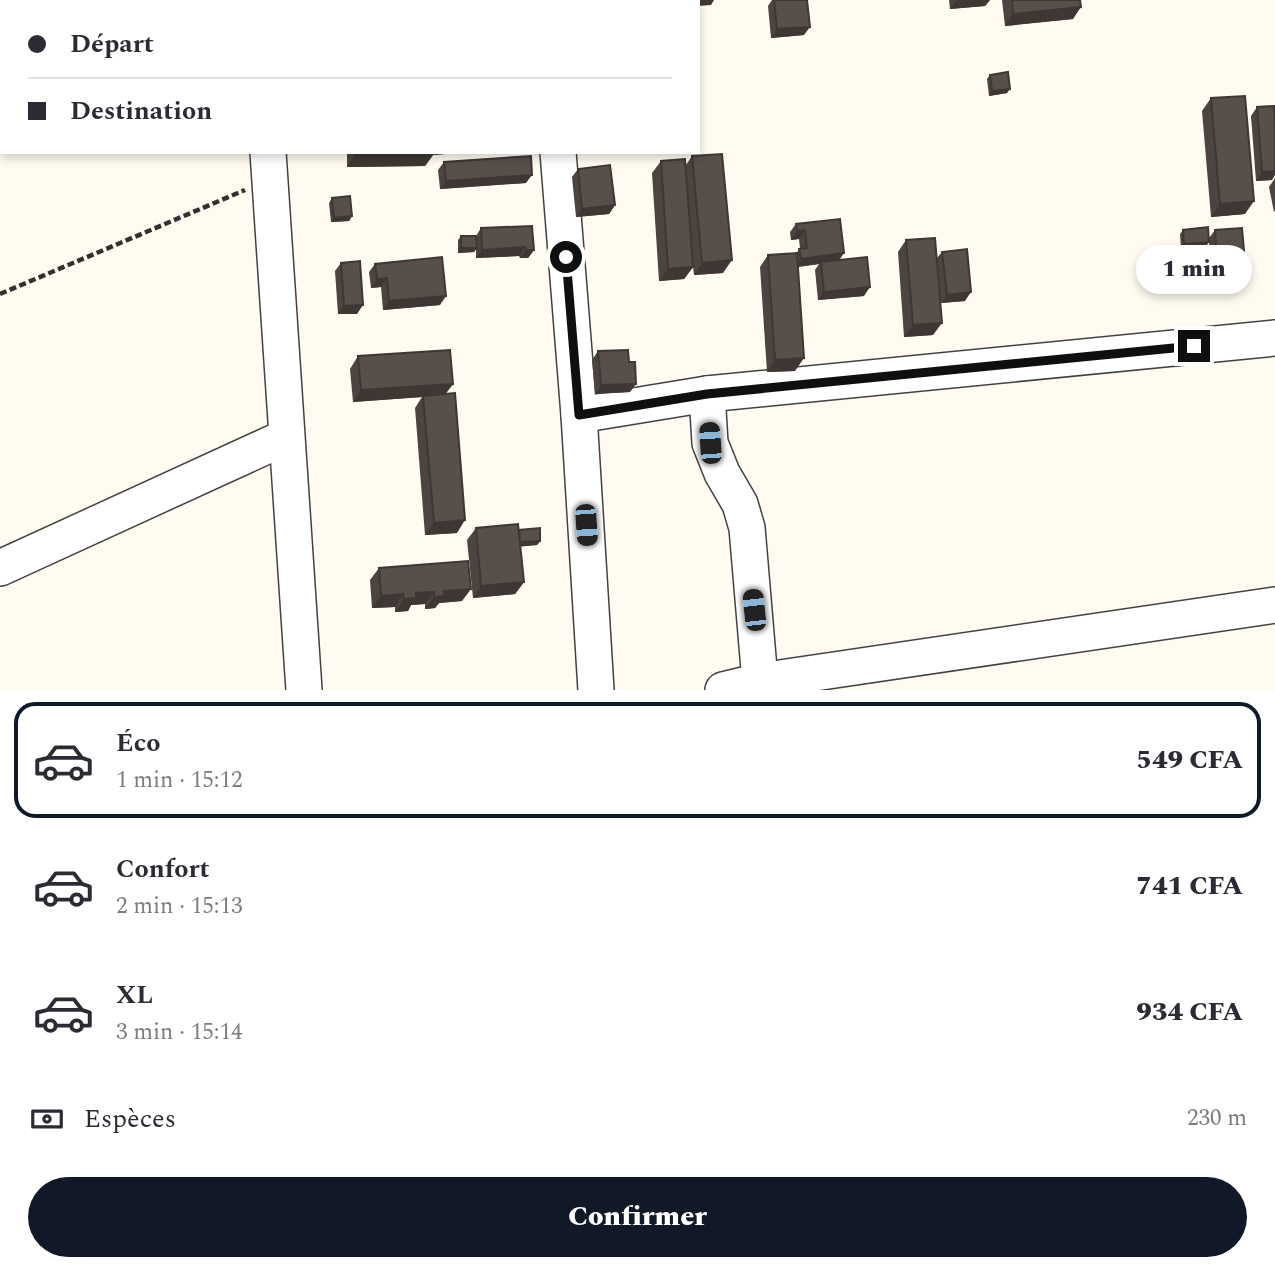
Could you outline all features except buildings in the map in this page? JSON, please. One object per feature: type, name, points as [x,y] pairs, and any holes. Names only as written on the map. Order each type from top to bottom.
[{"type":"street","points":[[558,154],[579,415],[596,690]]},
{"type":"street","points":[[268,166],[304,690]]},
{"type":"street","points":[[579,415],[707,394],[1275,338]]},
{"type":"street","points":[[707,394],[710,443],[722,473],[740,504],[747,528],[760,681]]},
{"type":"street","points":[[0,568],[286,437]]},
{"type":"street","points":[[723,690],[760,681],[1275,605]]},
{"type":"path","points":[[0,294],[268,166]]},
{"type":"route","points":[[566,257],[579,415],[707,394],[1194,346]]}]
